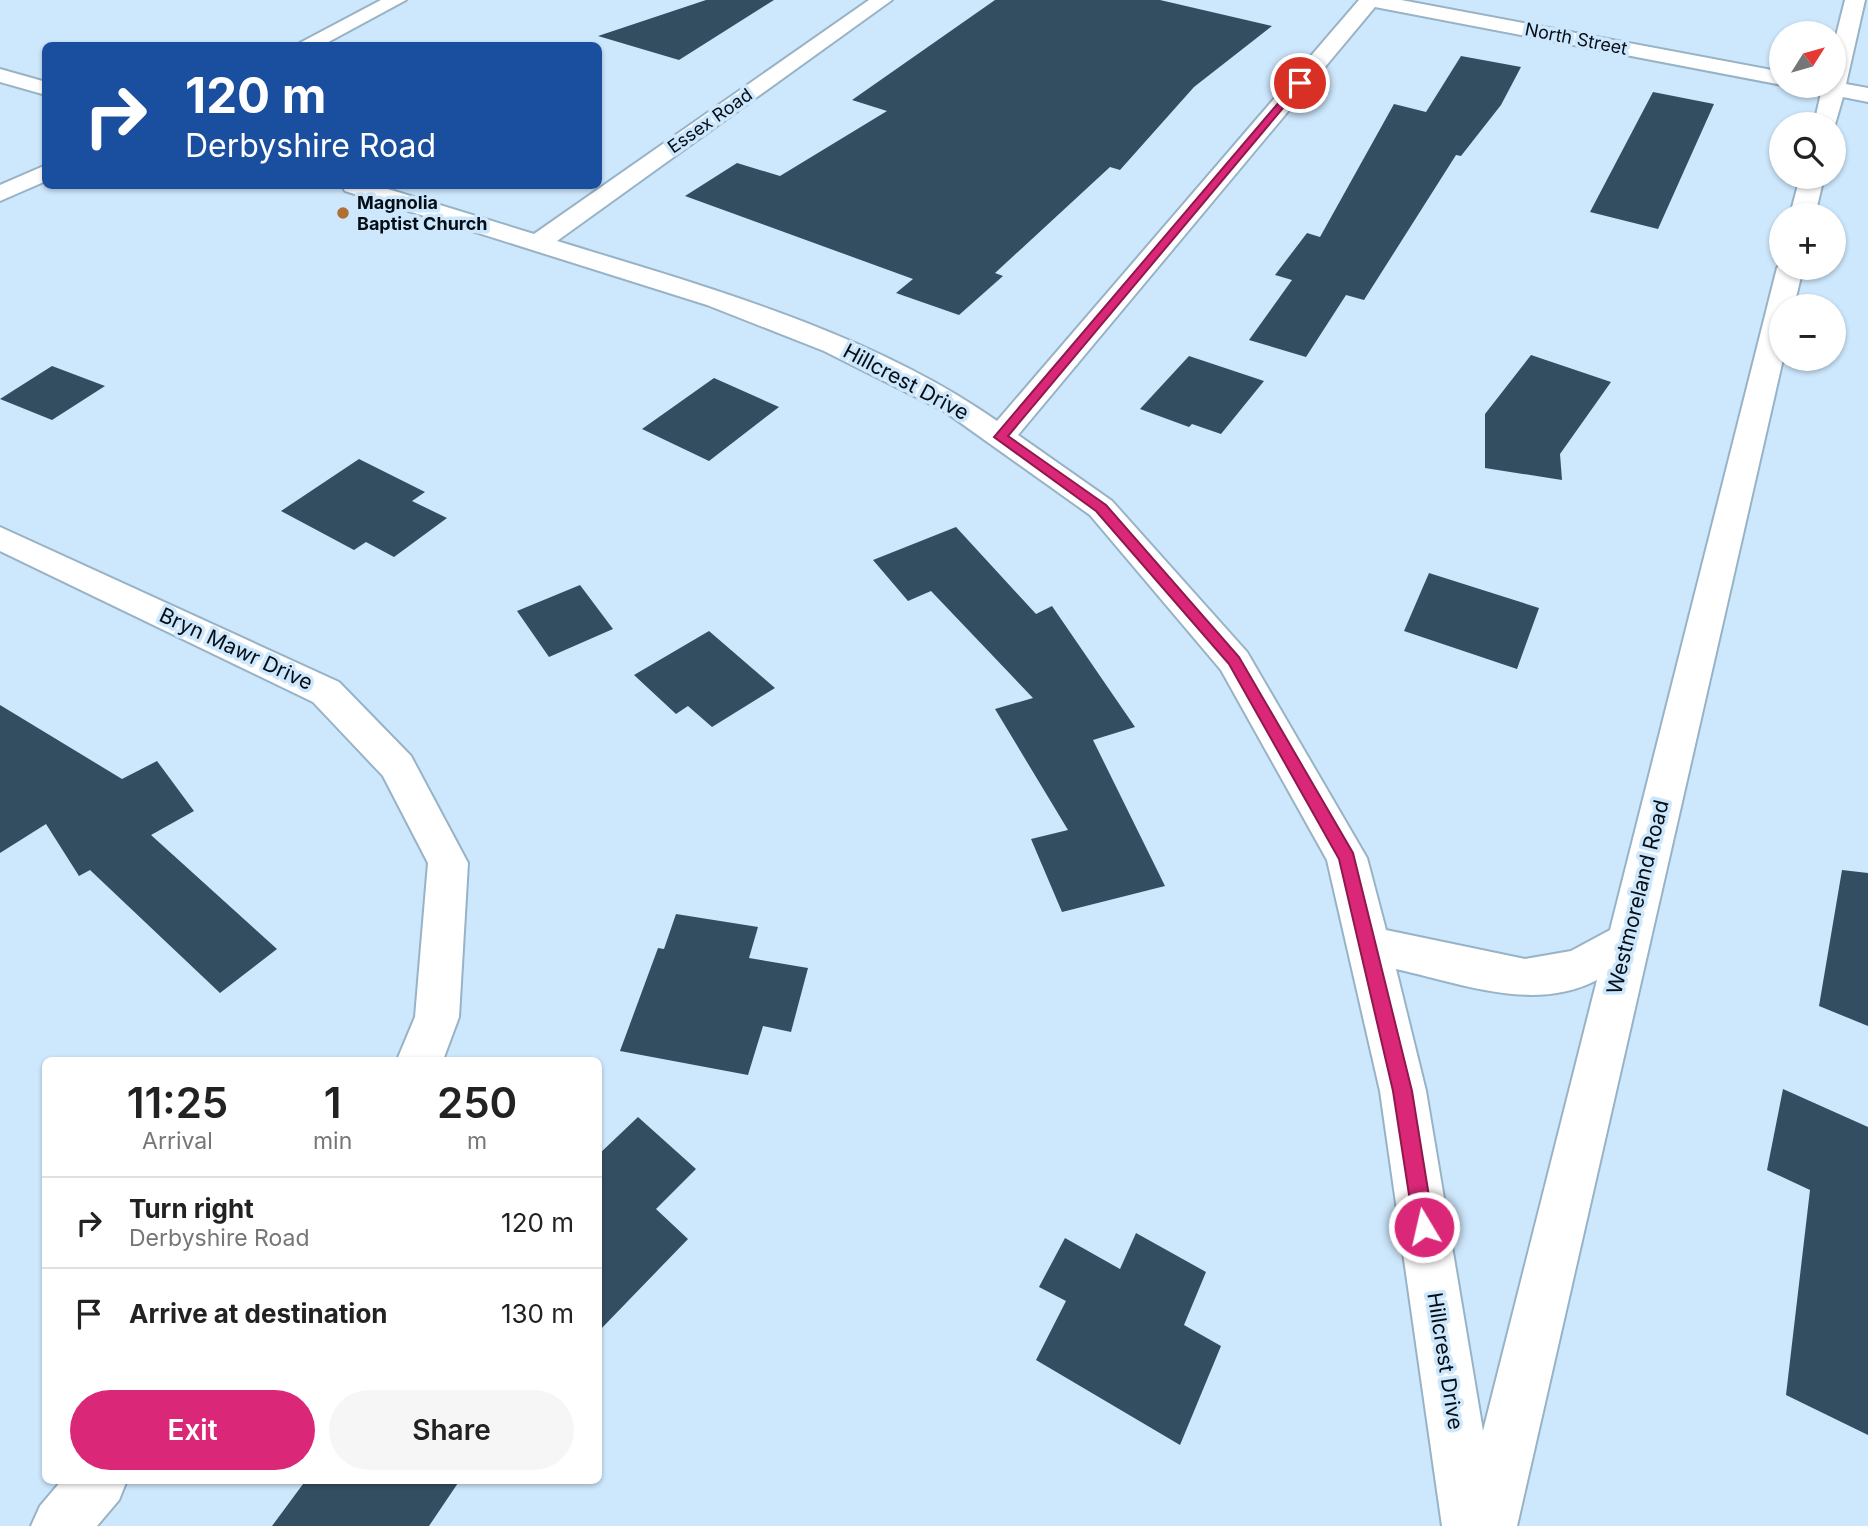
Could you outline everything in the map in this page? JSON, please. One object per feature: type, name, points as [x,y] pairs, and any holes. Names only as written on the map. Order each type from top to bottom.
[{"type":"street","points":[[312,42],[396,0]]},
{"type":"street","name":"Essex Road","points":[[537,243],[882,0]]},
{"type":"street","points":[[1000,437],[1370,0]]},
{"type":"street","name":"North Street","points":[[1370,0],[1769,77]]},
{"type":"street","points":[[1846,27],[1855,0]]},
{"type":"street","points":[[0,75],[42,88]]},
{"type":"street","points":[[1846,91],[1868,96]]},
{"type":"street","points":[[0,194],[42,174]]},
{"type":"street","name":"Hillcrest Drive","points":[[364,189],[718,299],[834,345],[956,405],[1101,508],[1234,661],[1347,858],[1403,1091],[1471,1526]]},
{"type":"street","name":"Westmoreland Road","points":[[1488,1526],[1626,942],[1787,280]]},
{"type":"street","name":"Bryn Mawr Drive","points":[[0,538],[326,692],[397,766],[448,863],[437,1017],[421,1057]]},
{"type":"street","points":[[1367,945],[1525,978],[1578,969],[1626,942]]},
{"type":"street","points":[[60,1526],[96,1484]]},
{"type":"building","points":[[706,0],[774,0],[679,60],[598,36]]},
{"type":"building","points":[[995,0],[1160,0],[1272,26],[1194,87],[1120,170],[1110,167],[995,273],[1003,276],[959,315],[896,293],[913,279],[685,196],[737,163],[780,176],[887,111],[852,100]]},
{"type":"building","points":[[1461,56],[1521,67],[1501,105],[1461,156],[1456,155],[1364,300],[1346,295],[1306,357],[1249,340],[1292,280],[1275,275],[1307,233],[1320,237],[1394,104],[1426,112]]},
{"type":"building","points":[[1653,92],[1714,104],[1658,229],[1590,212]]},
{"type":"building","points":[[1531,355],[1611,382],[1560,454],[1562,480],[1485,468],[1485,414]]},
{"type":"building","points":[[1189,356],[1264,381],[1221,434],[1192,424],[1189,427],[1140,409]]},
{"type":"building","points":[[52,366],[105,386],[52,420],[0,399]]},
{"type":"building","points":[[714,378],[779,407],[709,461],[642,429]]},
{"type":"building","points":[[359,459],[425,492],[412,501],[447,518],[394,557],[366,542],[354,550],[281,511]]},
{"type":"building","points":[[956,527],[1036,614],[1052,606],[1135,727],[1093,740],[1165,886],[1062,912],[1031,839],[1068,830],[995,709],[1033,698],[931,591],[908,601],[873,560]]},
{"type":"building","points":[[1429,573],[1539,608],[1517,669],[1404,631]]},
{"type":"building","points":[[580,585],[613,629],[549,657],[517,611]]},
{"type":"building","points":[[709,631],[775,688],[712,727],[688,706],[676,714],[634,675]]},
{"type":"building","points":[[0,705],[122,779],[157,761],[194,811],[151,835],[277,949],[220,993],[90,870],[79,876],[46,824],[0,853]]},
{"type":"building","points":[[1842,870],[1868,873],[1868,1026],[1819,1006]]},
{"type":"building","points":[[676,914],[758,927],[749,958],[808,968],[791,1032],[763,1026],[748,1075],[620,1051],[658,948],[664,949]]},
{"type":"building","points":[[1783,1089],[1868,1127],[1868,1435],[1786,1395],[1810,1190],[1767,1170]]},
{"type":"building","points":[[638,1117],[696,1169],[656,1209],[688,1239],[602,1328],[602,1151]]},
{"type":"building","points":[[1136,1233],[1206,1272],[1184,1325],[1221,1346],[1180,1445],[1036,1360],[1066,1301],[1039,1287],[1065,1238],[1120,1269]]},
{"type":"building","points":[[303,1484],[457,1484],[429,1526],[272,1526]]},
{"type":"place","name":"Magnolia Baptist Church","points":[[343,213]]},
{"type":"route","points":[[1300,83],[1000,437],[1101,508],[1234,661],[1347,858],[1403,1091],[1424,1227]]}]
